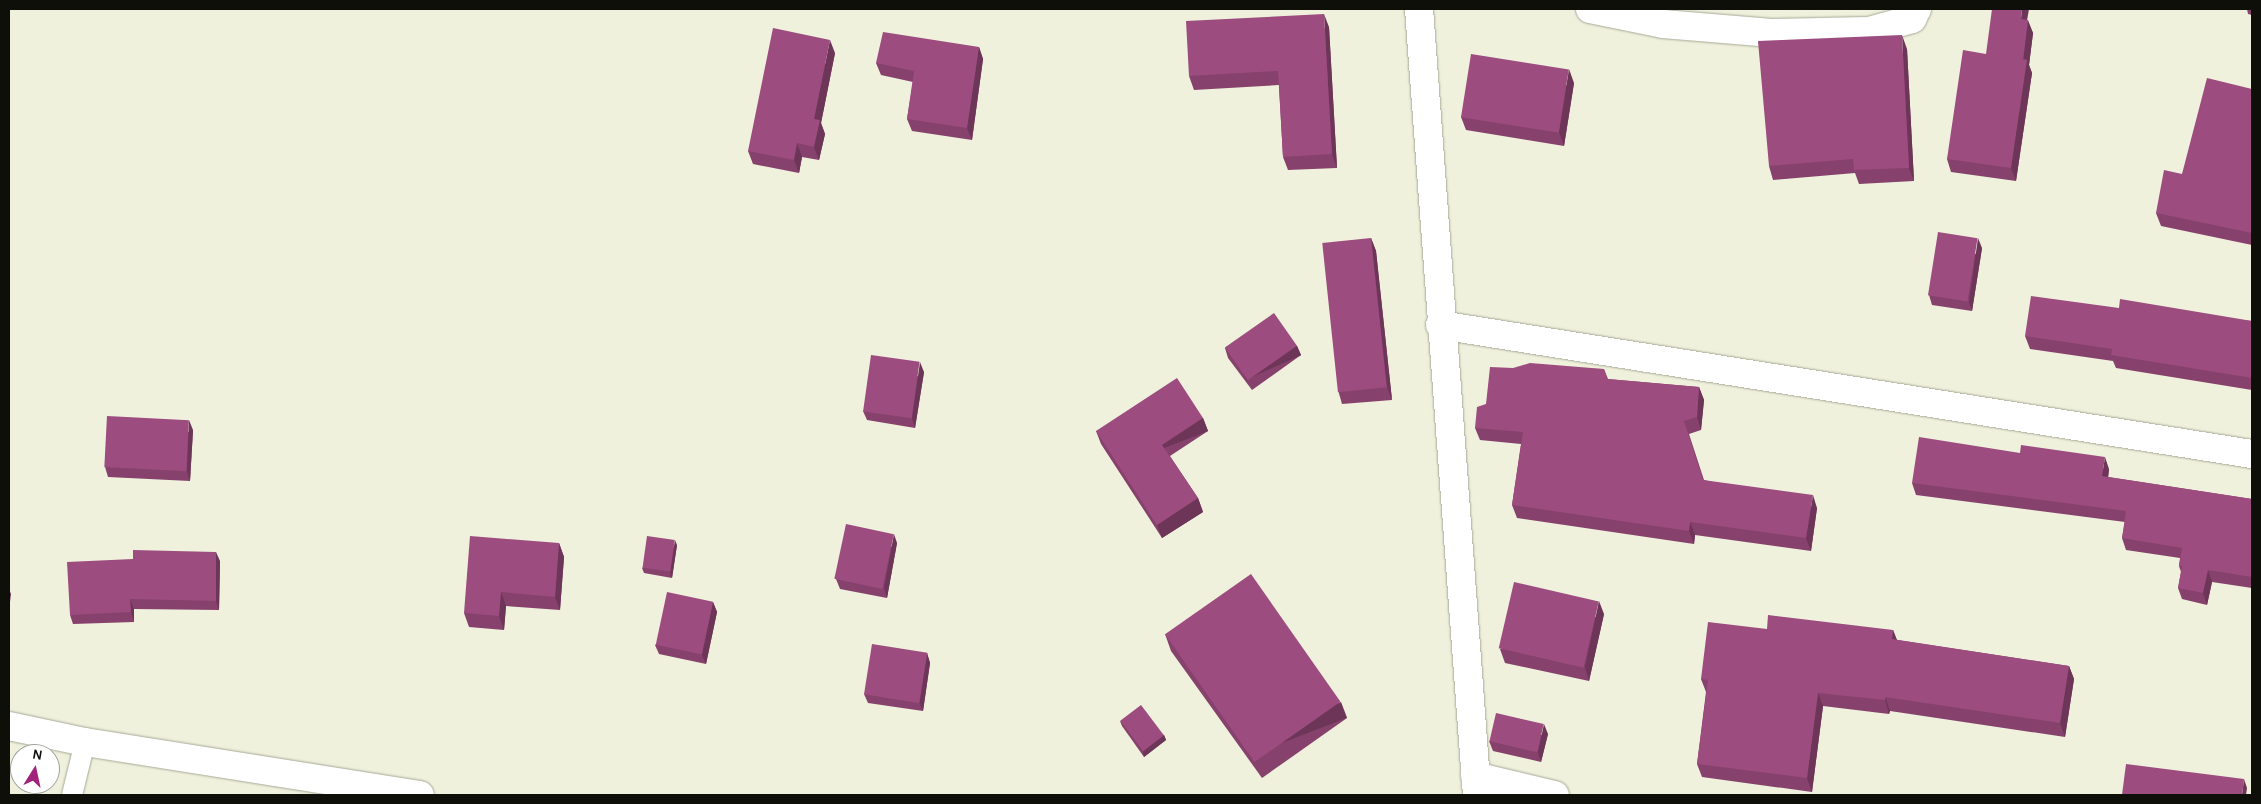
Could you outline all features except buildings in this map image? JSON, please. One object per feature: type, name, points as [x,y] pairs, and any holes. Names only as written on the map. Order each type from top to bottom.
[{"type":"street","points":[[1419,9],[1440,325],[1476,786],[1555,795]]},
{"type":"street","points":[[1590,9],[1663,24],[1772,32],[1870,31],[1912,19],[1917,9]]},
{"type":"street","points":[[1440,325],[2252,454]]},
{"type":"street","points":[[9,726],[85,742],[420,795]]},
{"type":"lane","points":[[72,795],[85,742]]}]
